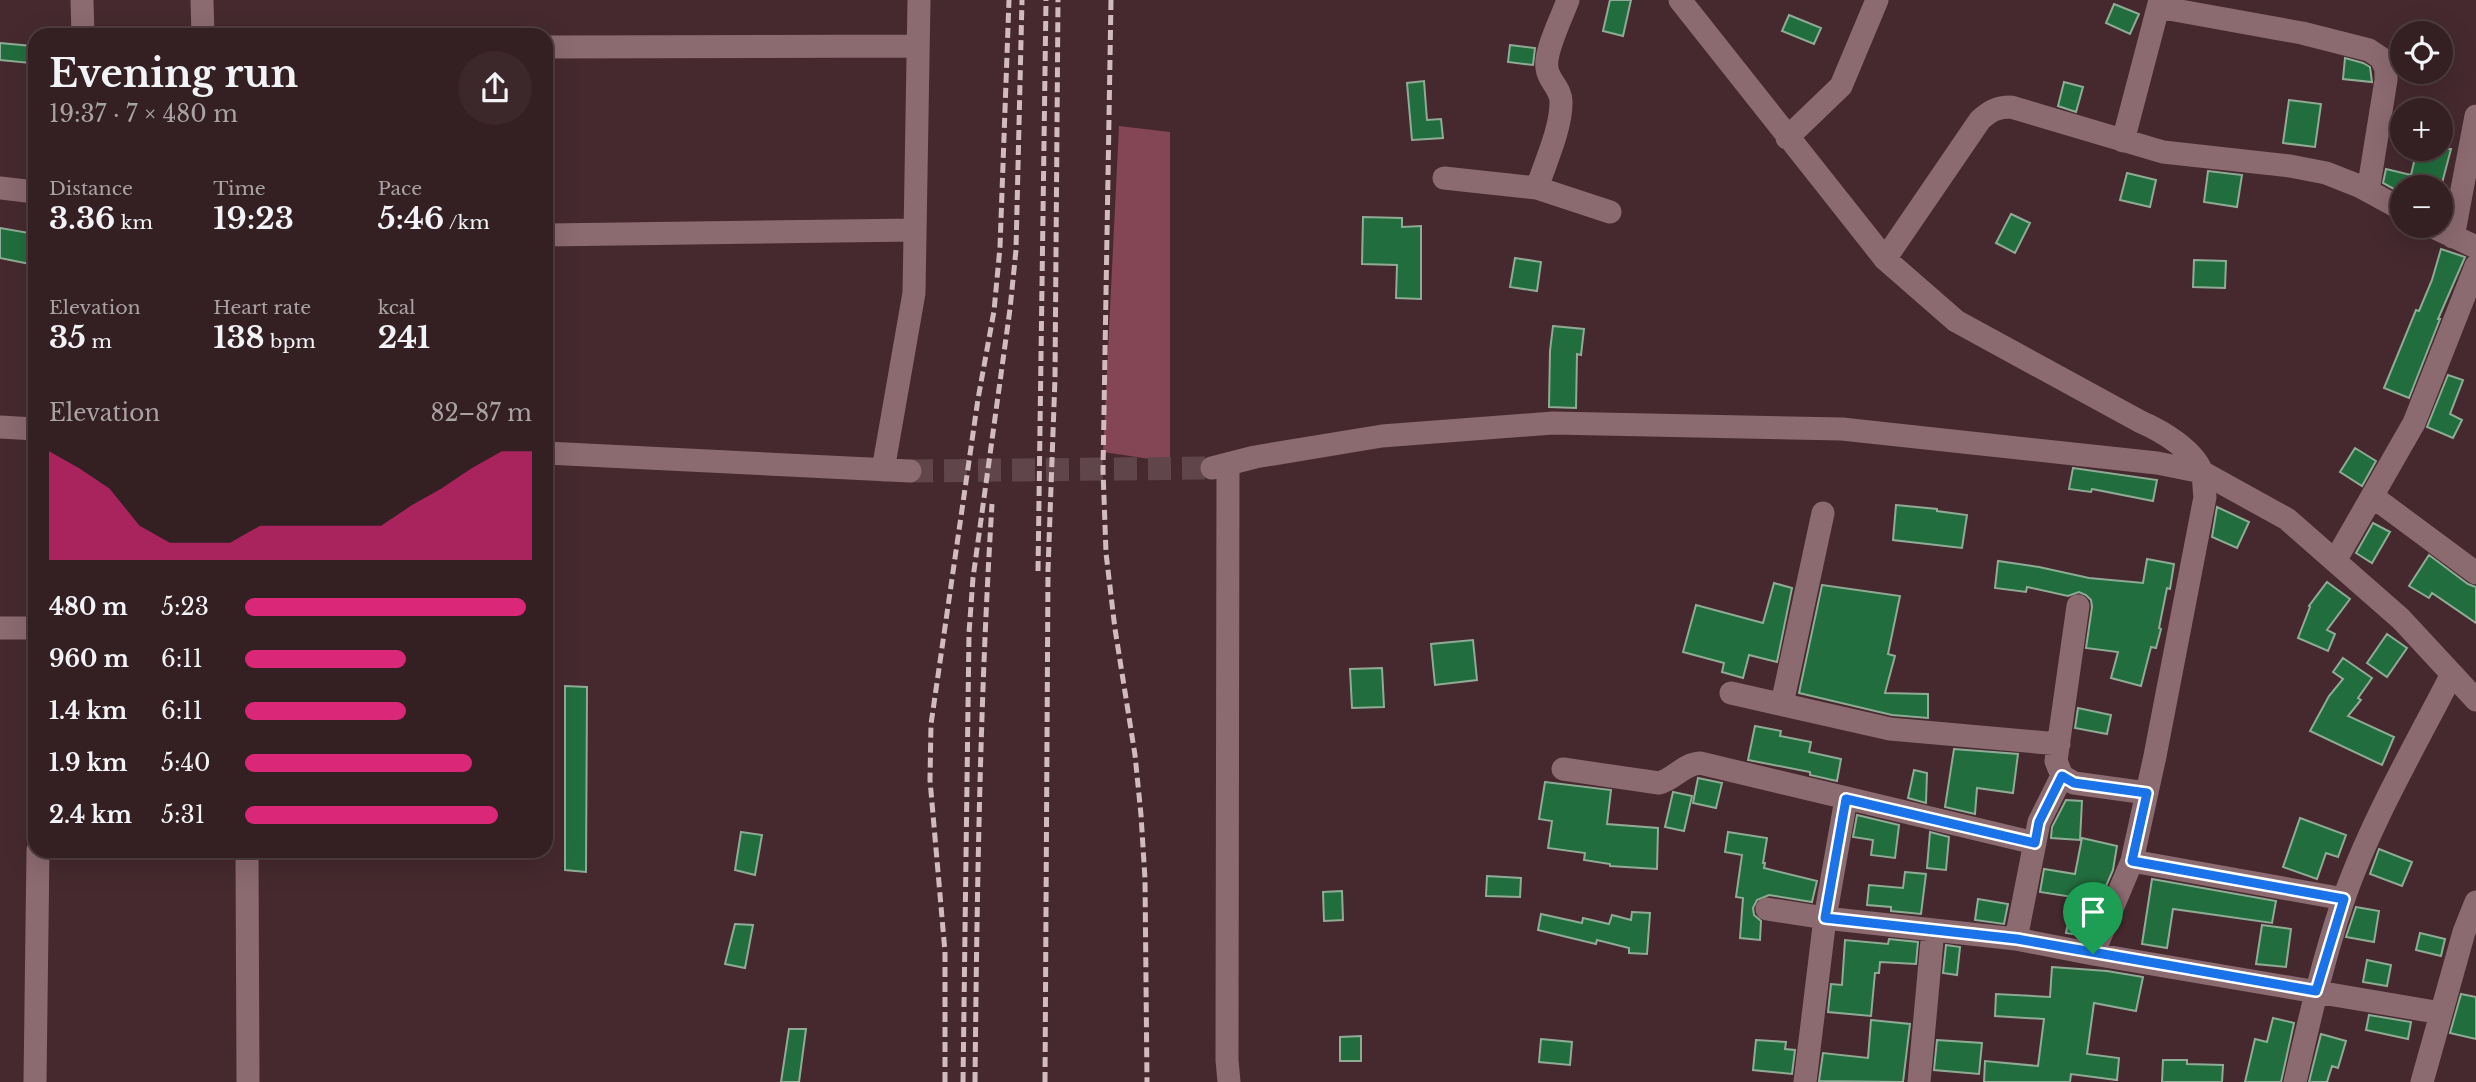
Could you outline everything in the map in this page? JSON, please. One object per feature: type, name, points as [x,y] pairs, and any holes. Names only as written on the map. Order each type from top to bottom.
[{"type":"street","points":[[82,0],[83,28]]},
{"type":"street","points":[[202,0],[203,28]]},
{"type":"street","points":[[883,470],[914,293],[919,0]]},
{"type":"street","points":[[1537,188],[1561,103],[1559,91],[1547,71],[1546,60],[1567,0]]},
{"type":"street","points":[[1680,0],[1885,259],[1913,286],[1956,321],[2165,433],[2184,449],[2202,472],[2205,497],[2132,861],[2093,954]]},
{"type":"street","points":[[1787,138],[1841,86],[1877,0]]},
{"type":"street","points":[[2123,141],[2159,4],[2302,33],[2369,50],[2381,58],[2386,69],[2368,191]]},
{"type":"street","points":[[553,47],[918,46]]},
{"type":"street","points":[[1885,259],[1980,120],[1989,111],[2000,107],[2011,107],[2163,152],[2290,166],[2326,173],[2390,203]]},
{"type":"street","points":[[2476,116],[2453,237],[2476,247]]},
{"type":"street","points":[[1444,178],[1537,188],[1610,212]]},
{"type":"street","points":[[0,188],[28,191]]},
{"type":"street","points":[[553,235],[915,230]]},
{"type":"street","points":[[2335,561],[2414,423],[2476,266]]},
{"type":"street","points":[[1229,1082],[1220,466],[1255,457],[1382,436],[1553,423],[1842,429],[2157,463],[2202,472],[2287,519],[2401,619],[2476,700]]},
{"type":"street","points":[[0,427],[28,429]]},
{"type":"street","points":[[553,453],[910,471]]},
{"type":"street","points":[[2372,496],[2476,573]]},
{"type":"street","points":[[1782,704],[1823,513]]},
{"type":"street","points":[[2078,606],[2056,761],[2062,776],[2074,783],[2147,793]]},
{"type":"street","points":[[0,628],[28,628]]},
{"type":"street","points":[[2295,1082],[2316,991],[2344,899],[2371,835],[2452,674]]},
{"type":"street","points":[[1731,693],[1890,729],[2059,744]]},
{"type":"street","points":[[1563,769],[1659,783],[1667,781],[1691,764],[1700,763],[2035,843]]},
{"type":"street","points":[[2017,939],[2039,822],[2062,776]]},
{"type":"street","points":[[1805,1082],[1825,918],[1846,799]]},
{"type":"street","points":[[35,1082],[38,858]]},
{"type":"street","points":[[247,858],[247,1082]]},
{"type":"street","points":[[2132,861],[2344,899]]},
{"type":"street","points":[[2422,1082],[2464,932],[2476,902]]},
{"type":"street","points":[[1766,909],[2017,939],[2441,1013]]},
{"type":"street","points":[[1919,1082],[1933,930]]},
{"type":"shaded area","points":[[1119,126],[1170,132],[1170,462],[1103,452]]},
{"type":"building","points":[[1610,0],[1631,0],[1623,36],[1603,31]]},
{"type":"building","points":[[2114,4],[2139,14],[2130,34],[2106,23]]},
{"type":"building","points":[[1789,15],[1821,28],[1814,44],[1782,31]]},
{"type":"building","points":[[0,43],[28,46],[28,63],[0,60]]},
{"type":"building","points":[[1510,45],[1535,48],[1533,65],[1508,62]]},
{"type":"building","points":[[2345,58],[2370,67],[2372,82],[2343,79]]},
{"type":"building","points":[[1424,81],[1427,120],[1441,119],[1443,138],[1412,140],[1407,83]]},
{"type":"building","points":[[2064,82],[2083,87],[2076,112],[2058,106]]},
{"type":"building","points":[[2289,100],[2321,104],[2315,147],[2283,143]]},
{"type":"building","points":[[2414,161],[2448,161],[2444,175],[2411,175]]},
{"type":"building","points":[[2386,169],[2411,175],[2390,175],[2390,187],[2383,183]]},
{"type":"building","points":[[2208,171],[2242,175],[2237,207],[2204,202]]},
{"type":"building","points":[[2127,173],[2156,180],[2150,207],[2120,200]]},
{"type":"building","points":[[2011,214],[2030,223],[2015,253],[1996,243]]},
{"type":"building","points":[[1363,217],[1402,218],[1402,227],[1421,226],[1421,299],[1396,298],[1397,265],[1362,264]]},
{"type":"building","points":[[0,228],[28,233],[28,264],[0,258]]},
{"type":"building","points":[[2441,249],[2465,257],[2438,319],[2409,398],[2384,388],[2416,310],[2419,311],[2432,280]]},
{"type":"building","points":[[1515,258],[1541,262],[1537,291],[1510,287]]},
{"type":"building","points":[[2194,260],[2226,261],[2225,288],[2193,287]]},
{"type":"building","points":[[1553,326],[1584,329],[1581,355],[1577,354],[1576,408],[1549,407]]},
{"type":"building","points":[[2448,375],[2463,380],[2450,414],[2462,420],[2453,438],[2427,427]]},
{"type":"building","points":[[2355,448],[2376,461],[2362,486],[2340,472]]},
{"type":"building","points":[[2073,468],[2157,480],[2153,501],[2092,489],[2091,492],[2069,489]]},
{"type":"building","points":[[1896,505],[1967,515],[1962,548],[1893,540]]},
{"type":"building","points":[[2217,507],[2249,522],[2237,548],[2212,537]]},
{"type":"building","points":[[2373,523],[2390,532],[2372,563],[2356,553]]},
{"type":"building","points":[[2429,555],[2476,587],[2476,623],[2432,593],[2429,598],[2409,586]]},
{"type":"building","points":[[2147,559],[2174,564],[2156,648],[2151,647],[2141,686],[2111,678],[2118,652],[2086,648],[2092,607],[2091,600],[2086,595],[2079,592],[2068,596],[2027,587],[2026,592],[1995,588],[1998,561],[2089,578],[2143,583]]},
{"type":"building","points":[[2327,582],[2350,599],[2327,630],[2335,634],[2328,651],[2298,638],[2309,606]]},
{"type":"building","points":[[1774,583],[1792,588],[1777,662],[1749,655],[1743,678],[1722,672],[1724,663],[1683,652],[1696,605],[1763,623]]},
{"type":"building","points":[[1822,585],[1900,596],[1888,654],[1895,656],[1885,693],[1928,694],[1928,718],[1892,715],[1799,693]]},
{"type":"building","points":[[2387,634],[2407,648],[2387,677],[2367,663]]},
{"type":"building","points":[[1473,640],[1477,680],[1435,685],[1431,644]]},
{"type":"building","points":[[2343,658],[2372,678],[2358,698],[2361,700],[2348,716],[2394,737],[2382,765],[2310,731],[2329,696],[2343,679],[2333,672]]},
{"type":"building","points":[[1382,668],[1384,707],[1352,708],[1350,669]]},
{"type":"building","points":[[565,686],[587,687],[586,872],[565,870]]},
{"type":"building","points":[[2078,708],[2111,715],[2107,734],[2075,728]]},
{"type":"building","points":[[1755,726],[1781,731],[1780,736],[1811,742],[1809,752],[1841,759],[1837,781],[1810,775],[1810,772],[1748,760]]},
{"type":"building","points":[[1954,749],[2018,754],[2013,793],[1977,788],[1975,814],[1945,807]]},
{"type":"building","points":[[1914,770],[1927,773],[1926,803],[1908,798]]},
{"type":"building","points":[[1698,778],[1722,783],[1716,808],[1693,803]]},
{"type":"building","points":[[1545,782],[1611,790],[1607,824],[1658,828],[1657,869],[1610,866],[1584,860],[1585,853],[1548,848],[1552,821],[1539,819]]},
{"type":"building","points":[[1673,792],[1692,796],[1684,831],[1665,827]]},
{"type":"building","points":[[2066,800],[2082,801],[2080,840],[2051,838],[2052,827]]},
{"type":"building","points":[[1857,815],[1899,825],[1895,858],[1871,855],[1873,840],[1853,837]]},
{"type":"building","points":[[2300,818],[2346,835],[2338,857],[2326,853],[2317,879],[2283,867]]},
{"type":"building","points":[[741,832],[762,835],[755,875],[735,870]]},
{"type":"building","points":[[1728,832],[1767,838],[1764,868],[1817,881],[1812,902],[1769,895],[1757,900],[1753,908],[1754,915],[1761,921],[1760,940],[1740,938],[1743,898],[1736,897],[1742,855],[1725,852]]},
{"type":"building","points":[[1930,832],[1949,837],[1946,870],[1927,868]]},
{"type":"building","points":[[2082,838],[2117,846],[2113,870],[2101,898],[2095,897],[2090,925],[2085,936],[2066,933],[2073,897],[2040,892],[2044,869],[2075,874]]},
{"type":"building","points":[[2379,849],[2412,862],[2402,886],[2370,874]]},
{"type":"building","points":[[1905,872],[1926,874],[1921,914],[1867,905],[1869,885],[1903,888]]},
{"type":"building","points":[[1487,876],[1521,878],[1520,897],[1486,896]]},
{"type":"building","points":[[2152,879],[2276,901],[2272,923],[2173,909],[2167,948],[2142,944]]},
{"type":"building","points":[[1342,891],[1343,920],[1324,921],[1323,892]]},
{"type":"building","points":[[1978,899],[2008,904],[2004,924],[1975,920]]},
{"type":"building","points":[[2356,907],[2379,911],[2374,942],[2346,937]]},
{"type":"building","points":[[1632,912],[1650,913],[1647,954],[1629,953],[1629,948],[1597,940],[1596,944],[1538,930],[1541,914],[1582,923],[1583,918],[1609,924],[1612,915],[1631,920]]},
{"type":"building","points":[[735,924],[753,925],[745,968],[725,964]]},
{"type":"building","points":[[2262,925],[2291,929],[2286,967],[2256,964]]},
{"type":"building","points":[[2420,933],[2445,939],[2441,956],[2416,950]]},
{"type":"building","points":[[1889,939],[1918,942],[1916,964],[1880,962],[1879,973],[1875,973],[1871,1016],[1828,1012],[1831,984],[1842,985],[1845,940],[1888,944]]},
{"type":"building","points":[[1946,945],[1960,947],[1957,975],[1943,973]]},
{"type":"building","points":[[2367,960],[2391,965],[2387,986],[2363,982]]},
{"type":"building","points":[[2052,967],[2143,977],[2136,1011],[2094,1003],[2087,1054],[2119,1058],[2117,1080],[2071,1074],[2070,1082],[1984,1082],[1985,1061],[2038,1066],[2044,1019],[1995,1016],[1996,994],[2050,997]]},
{"type":"building","points":[[2461,994],[2476,997],[2476,1039],[2450,1033]]},
{"type":"building","points":[[2369,1015],[2411,1022],[2408,1039],[2366,1030]]},
{"type":"building","points":[[2273,1018],[2294,1023],[2281,1082],[2245,1082],[2255,1039],[2267,1042]]},
{"type":"building","points":[[1871,1020],[1910,1024],[1903,1082],[1819,1081],[1823,1053],[1868,1058]]},
{"type":"building","points":[[789,1029],[806,1029],[799,1082],[781,1082]]},
{"type":"building","points":[[2321,1034],[2346,1041],[2338,1068],[2332,1066],[2327,1082],[2309,1082]]},
{"type":"building","points":[[1361,1036],[1361,1061],[1340,1061],[1340,1037]]},
{"type":"building","points":[[1541,1039],[1572,1042],[1570,1065],[1539,1062]]},
{"type":"building","points":[[1756,1040],[1786,1042],[1785,1049],[1795,1050],[1792,1074],[1753,1070]]},
{"type":"building","points":[[1937,1040],[1982,1043],[1979,1074],[1934,1070]]},
{"type":"building","points":[[2163,1060],[2223,1065],[2222,1082],[2162,1082]]},
{"type":"tunnel","points":[[910,471],[1212,468]]},
{"type":"railway","points":[[945,1082],[945,952],[930,780],[931,724],[978,399],[994,311],[1000,247],[1009,0]]},
{"type":"railway","points":[[963,1082],[969,633],[973,578],[1016,250],[1022,0]]},
{"type":"railway","points":[[1038,571],[1046,0]]},
{"type":"railway","points":[[1045,1082],[1048,570],[1055,378],[1058,0]]},
{"type":"railway","points":[[1111,0],[1103,470],[1106,553],[1141,815],[1145,879],[1147,1082]]},
{"type":"railway","points":[[975,1082],[980,793],[992,504]]},
{"type":"route","points":[[2062,776],[2074,783],[2147,793],[2132,861],[2344,899],[2316,991],[2093,954],[2017,939],[1825,918],[1846,799],[2035,843],[2039,822],[2062,776]]}]
